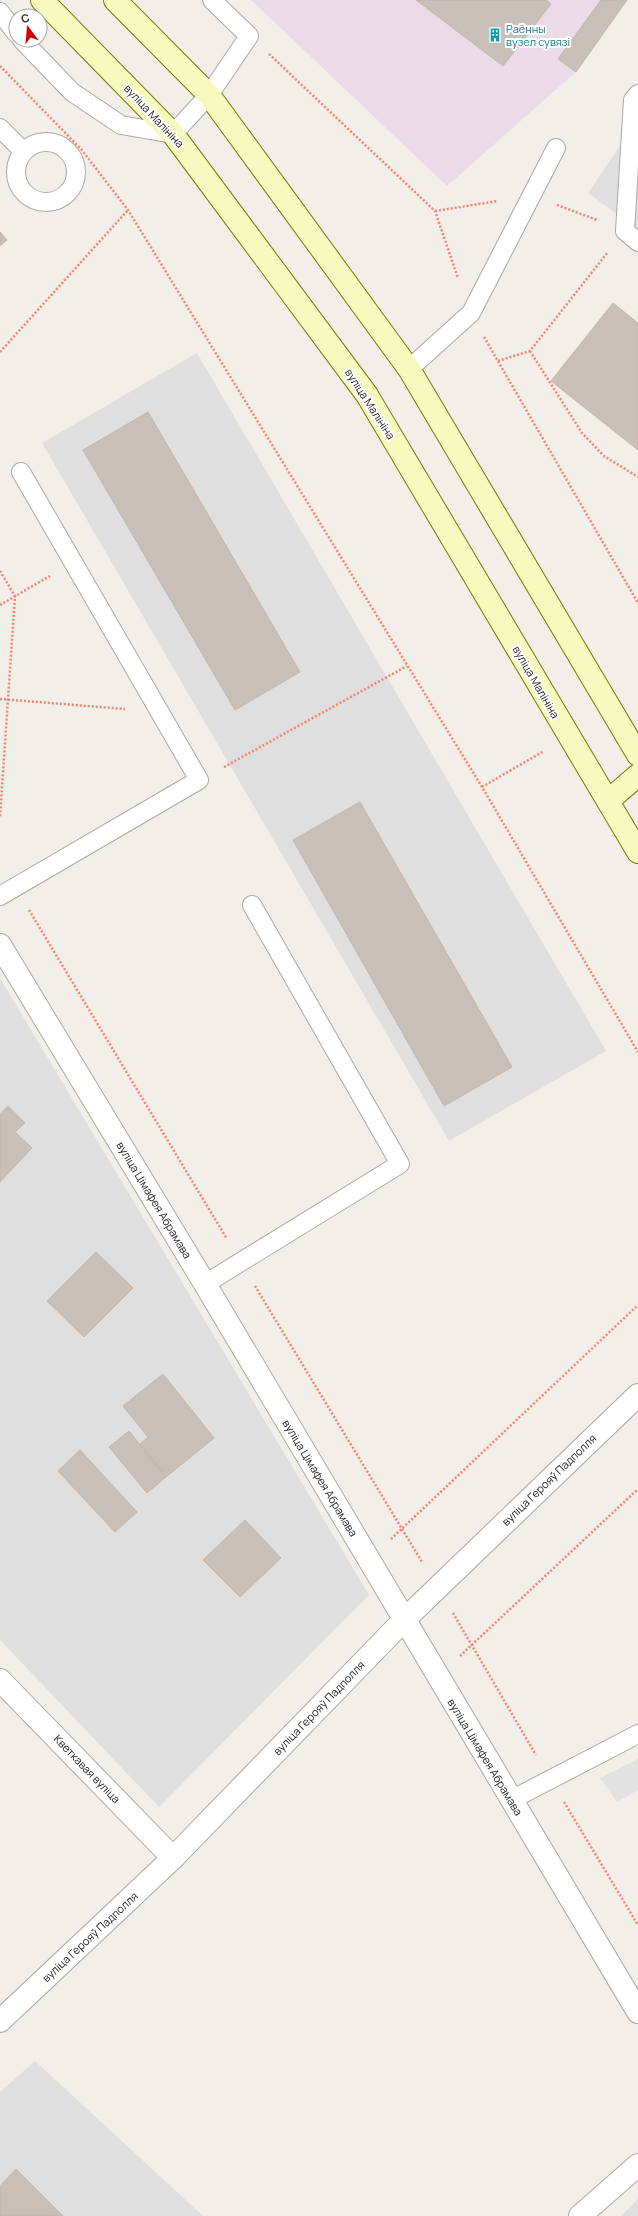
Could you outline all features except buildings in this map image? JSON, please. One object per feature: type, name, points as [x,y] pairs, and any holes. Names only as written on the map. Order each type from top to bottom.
[{"type":"main road","name":"вуліца Малініна","points":[[42,0],[173,134],[367,395],[564,730],[638,852]]},
{"type":"main road","points":[[115,0],[209,95],[409,369],[638,756]]},
{"type":"main road","points":[[608,801],[638,775]]},
{"type":"street","name":"вуліца Цімафея Абрамава","points":[[0,945],[205,1284],[638,2012]]},
{"type":"street","name":"вуліца Герояў Падполля","points":[[0,2021],[173,1858],[404,1620],[638,1395]]},
{"type":"street","name":"Кветкавая вуліца","points":[[0,1680],[173,1858]]},
{"type":"street","points":[[580,2216],[638,2165]]},
{"type":"lane","points":[[30,48],[72,92],[120,125],[173,134],[209,95],[249,36],[212,0]]},
{"type":"lane","points":[[0,12],[8,22]]},
{"type":"lane","points":[[632,236],[632,100],[638,94]]},
{"type":"lane","points":[[0,128],[23,151]]},
{"type":"lane","points":[[409,369],[470,313],[556,148]]},
{"type":"lane","points":[[8,891],[199,780],[21,472]]},
{"type":"lane","points":[[205,1284],[240,1261],[400,1164],[252,905]]},
{"type":"lane","points":[[511,1800],[638,1734]]},
{"type":"path","points":[[0,66],[81,149],[128,210],[482,787],[638,1052]]},
{"type":"path","points":[[0,352],[128,210]]},
{"type":"path","points":[[498,361],[530,350],[632,236]]},
{"type":"path","points":[[530,350],[582,433],[604,456],[638,477]]},
{"type":"path","points":[[0,605],[73,562]]},
{"type":"path","points":[[0,571],[15,596],[0,817]]},
{"type":"path","points":[[199,780],[407,666]]},
{"type":"path","points":[[0,699],[8,701],[159,711]]},
{"type":"path","points":[[8,891],[240,1261],[401,1531],[438,1587],[638,1925]]},
{"type":"path","points":[[368,1559],[401,1531],[638,1305]]},
{"type":"path","points":[[438,1678],[472,1644],[638,1489]]},
{"type":"shaded area","points":[[251,0],[627,0],[576,72],[447,186]]},
{"type":"shaded area","points":[[638,119],[638,229],[588,193]]},
{"type":"shaded area","points":[[197,353],[606,1051],[449,1141],[42,443]]},
{"type":"shaded area","points":[[0,978],[369,1595],[159,1807],[0,1640]]},
{"type":"shaded area","points":[[638,1759],[638,1790],[617,1802],[600,1778]]},
{"type":"shaded area","points":[[35,2061],[203,2216],[0,2216],[0,2092]]},
{"type":"shaded area","points":[[638,2199],[638,2216],[621,2216]]},
{"type":"place","name":"Раённы вузел сувязі","points":[[495,35]]}]
